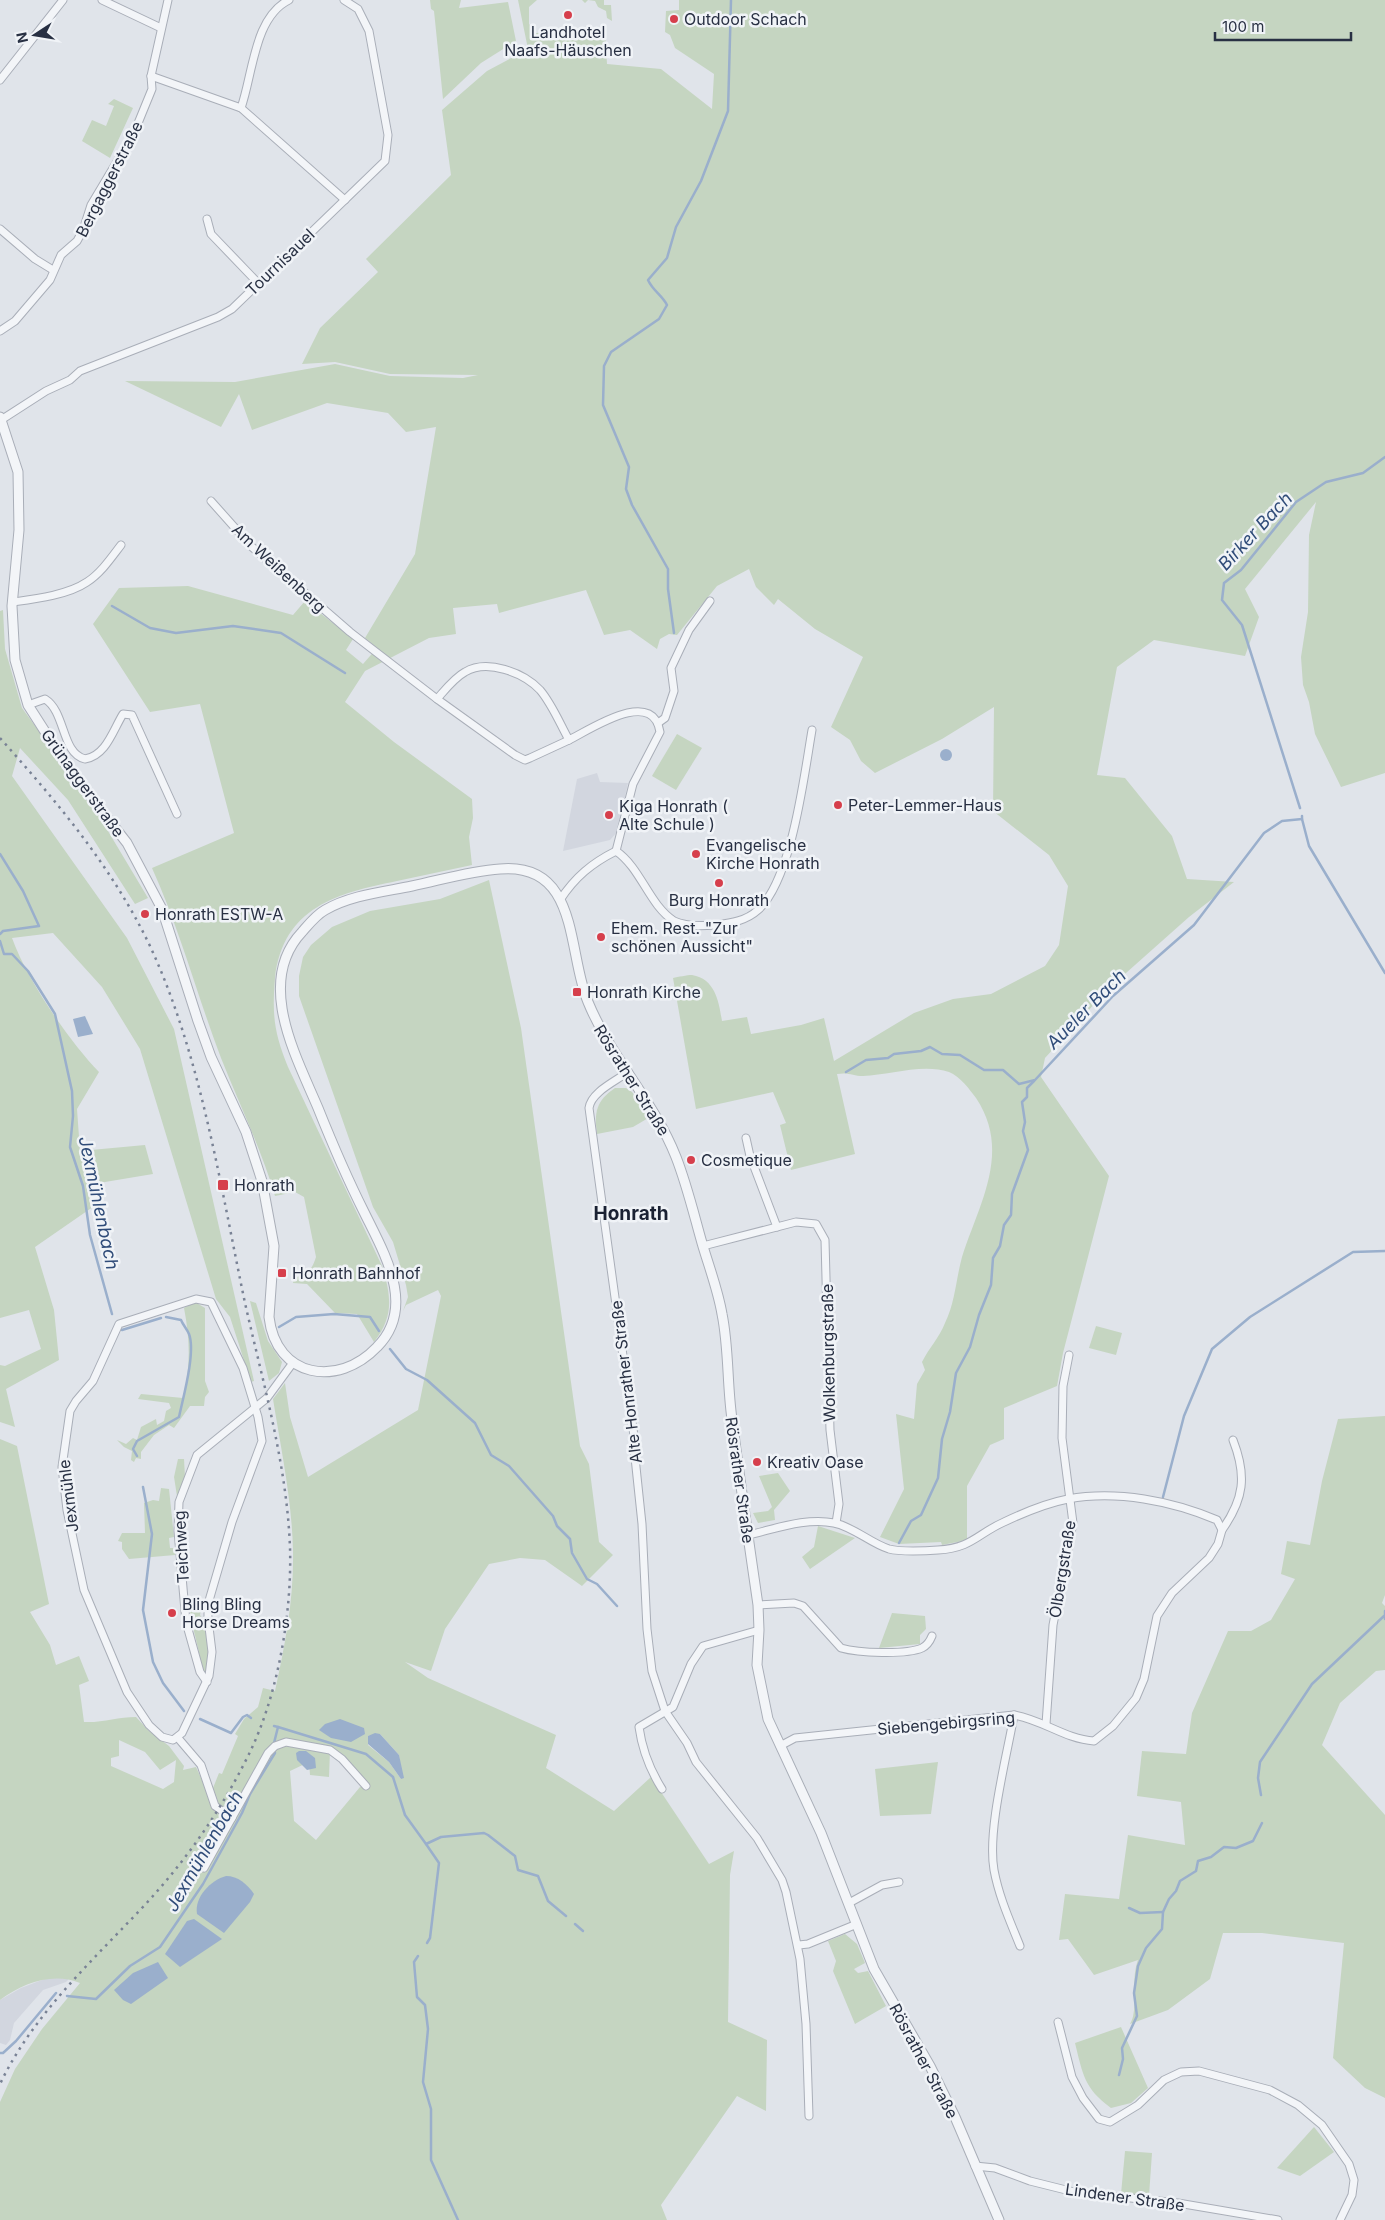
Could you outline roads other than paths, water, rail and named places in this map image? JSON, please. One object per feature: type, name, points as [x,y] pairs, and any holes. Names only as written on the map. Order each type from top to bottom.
[{"type":"street","points":[[0,80],[63,0]]},
{"type":"street","points":[[102,0],[161,28]]},
{"type":"street","name":"Bergaggerstraße","points":[[0,331],[15,321],[50,280],[61,255],[77,240],[84,230],[91,205],[134,133],[152,89],[151,76],[168,0]]},
{"type":"street","points":[[241,108],[263,28],[270,15],[281,4],[289,0]]},
{"type":"street","name":"Tournisauel","points":[[1,424],[46,391],[70,380],[80,371],[218,317],[232,309],[385,161],[388,135],[369,31],[358,9],[344,0]]},
{"type":"street","points":[[151,76],[241,108],[345,200]]},
{"type":"street","points":[[207,219],[211,234],[259,284]]},
{"type":"street","points":[[0,229],[35,259],[53,270]]},
{"type":"street","name":"Grünaggerstraße","points":[[1,424],[18,472],[19,530],[13,602],[15,660],[28,705],[67,766],[127,843],[162,909],[175,944],[198,1021],[211,1056],[241,1121],[262,1181],[274,1246],[270,1328],[276,1346],[292,1364]]},
{"type":"street","name":"Am Weißenberg","points":[[211,501],[252,547],[350,632],[437,699],[525,760],[541,755],[569,740]]},
{"type":"street","points":[[13,602],[42,599],[87,583],[103,568],[121,545]]},
{"type":"street","points":[[658,723],[665,718],[674,691],[671,668],[689,630],[710,601]]},
{"type":"street","points":[[437,699],[464,672],[475,667],[508,670],[540,689],[569,740],[631,712],[642,711],[653,715],[658,723],[660,732],[633,784],[616,851]]},
{"type":"street","points":[[28,705],[45,698],[52,703],[60,717],[66,738],[80,758],[85,759],[95,756],[105,746],[123,714],[132,715],[177,814]]},
{"type":"street","points":[[616,851],[628,860],[662,909],[677,922],[697,926],[714,925],[734,923],[751,915],[759,909],[776,882],[794,832],[812,730]]},
{"type":"street","points":[[560,900],[578,876],[597,860],[616,851]]},
{"type":"street","name":"Rösrather Straße","points":[[292,1364],[316,1371],[345,1368],[365,1358],[382,1343],[391,1325],[396,1298],[393,1277],[386,1257],[345,1174],[289,1039],[281,1000],[281,977],[296,938],[315,917],[327,909],[354,898],[486,870],[514,868],[530,871],[551,887],[560,900],[570,924],[585,996],[605,1037],[658,1118],[669,1139],[681,1170],[703,1246],[723,1318],[730,1408],[758,1605],[757,1665],[768,1719],[821,1833],[878,1977],[930,2066],[955,2117],[999,2220]]},
{"type":"street","name":"Alte Honrather Straße","points":[[628,1072],[595,1096],[589,1102],[589,1108],[634,1436],[652,1671],[665,1711],[687,1743],[702,1772],[757,1838],[782,1880],[799,1945],[806,2024],[809,2116]]},
{"type":"street","points":[[746,1138],[750,1156],[776,1227]]},
{"type":"street","name":"Wolkenburgstraße","points":[[703,1246],[796,1222],[816,1224],[825,1240],[830,1430],[839,1504],[836,1523]]},
{"type":"street","name":"Jexmühle","points":[[203,1299],[211,1302],[243,1368],[258,1417],[262,1441],[232,1522],[208,1604],[212,1667],[207,1682],[191,1718],[178,1738],[174,1740],[162,1737],[141,1716],[127,1692],[84,1590],[66,1510],[62,1467],[70,1411],[93,1381],[118,1324],[203,1299]]},
{"type":"street","name":"Ölbergstraße","points":[[1046,1724],[1053,1625],[1073,1523],[1068,1499],[1062,1438],[1063,1386],[1069,1355]]},
{"type":"street","points":[[254,1409],[266,1398],[292,1364]]},
{"type":"street","name":"Teichweg","points":[[207,1682],[200,1672],[186,1622],[178,1531],[179,1502],[197,1455],[254,1409]]},
{"type":"street","name":"Siebengebirgsring","points":[[780,1746],[796,1738],[1014,1715],[1046,1724],[1075,1738],[1094,1741],[1113,1726],[1136,1698],[1144,1679],[1157,1616],[1172,1593],[1209,1558],[1218,1544],[1222,1530],[1240,1497],[1243,1470],[1233,1440]]},
{"type":"street","points":[[748,1535],[817,1520],[836,1523],[890,1549],[940,1550],[968,1545],[1002,1523],[1068,1499],[1118,1497],[1160,1502],[1217,1520],[1222,1530]]},
{"type":"street","points":[[758,1605],[794,1603],[803,1606],[841,1648],[850,1650],[886,1652],[922,1648],[929,1643],[932,1636]]},
{"type":"street","points":[[662,1789],[654,1777],[643,1748],[639,1727],[673,1707],[691,1664],[703,1646],[759,1630]]},
{"type":"street","points":[[1014,1715],[993,1845],[994,1868],[1002,1902],[1020,1946]]},
{"type":"street","points":[[178,1738],[201,1765],[215,1806],[232,1818]]},
{"type":"street","points":[[204,1868],[268,1752],[275,1746],[286,1742],[330,1750],[342,1759],[366,1786]]},
{"type":"street","points":[[848,1903],[882,1886],[900,1882]]},
{"type":"street","points":[[799,1945],[808,1944],[857,1924]]},
{"type":"street","points":[[1058,2022],[1072,2077],[1083,2098],[1099,2119],[1110,2122],[1138,2106],[1164,2080],[1180,2072],[1199,2071],[1270,2090],[1302,2108],[1322,2125],[1350,2164],[1354,2180],[1352,2195],[1340,2220]]},
{"type":"street","name":"Lindener Straße","points":[[975,2166],[996,2168],[1030,2181],[1074,2192],[1178,2204],[1278,2220]]},
{"type":"water","points":[[948,749],[951,750],[951,760],[944,761],[941,760],[940,753],[941,750]]},
{"type":"water","points":[[85,1016],[93,1034],[78,1037],[73,1019]]},
{"type":"water","points":[[340,1719],[364,1728],[365,1734],[351,1742],[331,1738],[319,1730],[325,1724]]},
{"type":"water","points":[[375,1733],[380,1734],[399,1755],[404,1778],[401,1779],[389,1762],[368,1744],[368,1736]]},
{"type":"water","points":[[306,1751],[315,1758],[316,1768],[307,1770],[297,1760],[296,1753]]},
{"type":"water","points":[[226,1876],[242,1881],[254,1894],[250,1902],[224,1933],[197,1914],[197,1908],[198,1901],[209,1885]]},
{"type":"water","points":[[194,1919],[222,1939],[180,1967],[165,1954],[187,1921]]},
{"type":"water","points":[[158,1962],[168,1978],[131,2004],[123,2000],[114,1990],[133,1973]]},
{"type":"waterway","points":[[674,633],[668,589],[668,569],[632,505],[626,489],[629,467],[603,405],[604,366],[611,352],[659,319],[667,305],[648,280],[667,258],[676,227],[701,181],[728,111],[731,0]]},
{"type":"waterway","name":"Birker Bach","points":[[1300,808],[1242,625],[1222,600],[1224,583],[1241,570],[1296,502],[1326,482],[1363,473],[1385,457]]},
{"type":"waterway","points":[[112,606],[150,628],[176,633],[233,626],[281,633],[345,673]]},
{"type":"waterway","name":"Aueler Bach","points":[[846,1072],[866,1060],[888,1058],[894,1054],[921,1051],[930,1047],[942,1054],[960,1055],[984,1070],[1003,1070],[1019,1084],[1035,1080],[1113,996],[1194,925],[1264,833],[1282,821],[1302,819],[1302,816]]},
{"type":"waterway","name":"Aueler Bach","points":[[1302,819],[1309,846],[1385,973]]},
{"type":"waterway","name":"Jexmühlenbach","points":[[0,854],[23,891],[39,926],[3,931],[0,934]]},
{"type":"waterway","name":"Jexmühlenbach","points":[[0,941],[4,954],[12,954],[28,971],[55,1014],[72,1091],[73,1116],[70,1147],[83,1186],[90,1235],[112,1314]]},
{"type":"waterway","points":[[899,1543],[911,1521],[921,1515],[938,1478],[942,1439],[950,1412],[956,1373],[970,1347],[979,1315],[991,1285],[993,1258],[1000,1246],[1004,1225],[1011,1215],[1012,1194],[1028,1150],[1023,1131],[1025,1122],[1022,1102],[1027,1097],[1027,1088],[1034,1081]]},
{"type":"waterway","points":[[1163,1497],[1184,1416],[1212,1349],[1250,1317],[1353,1252],[1385,1251]]},
{"type":"waterway","points":[[279,1327],[296,1317],[334,1314],[370,1317],[379,1331]]},
{"type":"waterway","name":"Jexmühlenbach","points":[[137,1456],[133,1449],[137,1441],[179,1417],[186,1387],[191,1352],[189,1334],[181,1320],[166,1317]]},
{"type":"waterway","name":"Jexmühlenbach","points":[[122,1330],[161,1318]]},
{"type":"waterway","points":[[390,1349],[406,1369],[427,1380],[475,1423],[491,1455],[509,1466],[553,1516],[557,1526],[570,1539],[572,1553],[587,1579],[597,1584],[617,1606]]},
{"type":"waterway","name":"Jexmühlenbach","points":[[143,1487],[152,1534],[143,1610],[153,1662],[163,1683],[184,1711]]},
{"type":"waterway","points":[[1385,1611],[1385,1619]]},
{"type":"waterway","points":[[1261,1795],[1258,1778],[1260,1762],[1312,1684],[1384,1616]]},
{"type":"waterway","name":"Jexmühlenbach","points":[[200,1719],[231,1733],[243,1717],[247,1715],[251,1718]]},
{"type":"waterway","name":"Jexmühlenbach","points":[[274,1726],[278,1727],[274,1743]]},
{"type":"waterway","points":[[278,1727],[366,1754],[393,1777],[405,1815],[426,1844],[441,1837],[484,1833],[488,1835],[515,1856],[518,1870],[538,1876],[548,1901],[566,1916]]},
{"type":"waterway","name":"Jexmühlenbach","points":[[67,1996],[96,1999],[130,1966],[160,1947],[203,1884],[242,1813],[250,1794],[275,1753],[274,1748]]},
{"type":"waterway","points":[[1119,2075],[1123,2059],[1122,2048],[1137,2016],[1134,1993],[1138,1966],[1146,1948],[1162,1929],[1163,1912],[1169,1899],[1176,1891],[1180,1881],[1196,1871],[1198,1861],[1211,1857],[1224,1847],[1236,1848],[1253,1841],[1262,1823]]},
{"type":"waterway","points":[[426,1844],[439,1863],[430,1938],[427,1943]]},
{"type":"waterway","points":[[1129,1908],[1140,1913],[1163,1912]]},
{"type":"waterway","points":[[575,1924],[583,1931]]},
{"type":"waterway","points":[[418,1956],[414,1962],[417,1997],[425,2005],[428,2029],[423,2082],[431,2109],[431,2160],[458,2220]]},
{"type":"waterway","name":"Jexmühlenbach","points":[[0,2053],[3,2053],[16,2041],[56,1993]]},
{"type":"railway","points":[[0,738],[63,812],[119,889],[150,946],[168,988],[183,1031],[207,1121],[245,1303],[273,1424],[284,1486],[290,1548],[289,1599],[286,1626],[275,1680],[259,1731],[227,1796],[201,1835],[158,1891],[46,2012],[13,2059],[0,2084]]},
{"type":"place","name":"Landhotel Naafs-Häuschen","points":[[568,15]]},
{"type":"place","name":"Outdoor Schach","points":[[674,19]]},
{"type":"place","name":"Peter-Lemmer-Haus","points":[[838,805]]},
{"type":"place","name":"Kiga Honrath ( Alte Schule )","points":[[609,815]]},
{"type":"place","name":"Evangelische Kirche Honrath","points":[[696,854]]},
{"type":"place","name":"Burg Honrath","points":[[719,883]]},
{"type":"place","name":"Honrath ESTW-A","points":[[145,914]]},
{"type":"place","name":"Ehem. Rest. \"Zur schönen Aussicht\"","points":[[601,937]]},
{"type":"place","name":"Honrath Kirche","points":[[577,992]]},
{"type":"place","name":"Cosmetique","points":[[691,1160]]},
{"type":"place","name":"Honrath","points":[[223,1185]]},
{"type":"place","name":"Honrath Bahnhof","points":[[282,1273]]},
{"type":"place","name":"Kreativ Oase","points":[[757,1462]]},
{"type":"place","name":"Bling Bling Horse Dreams","points":[[172,1613]]},
{"type":"district","name":"Honrath","points":[[631,1213]]}]
